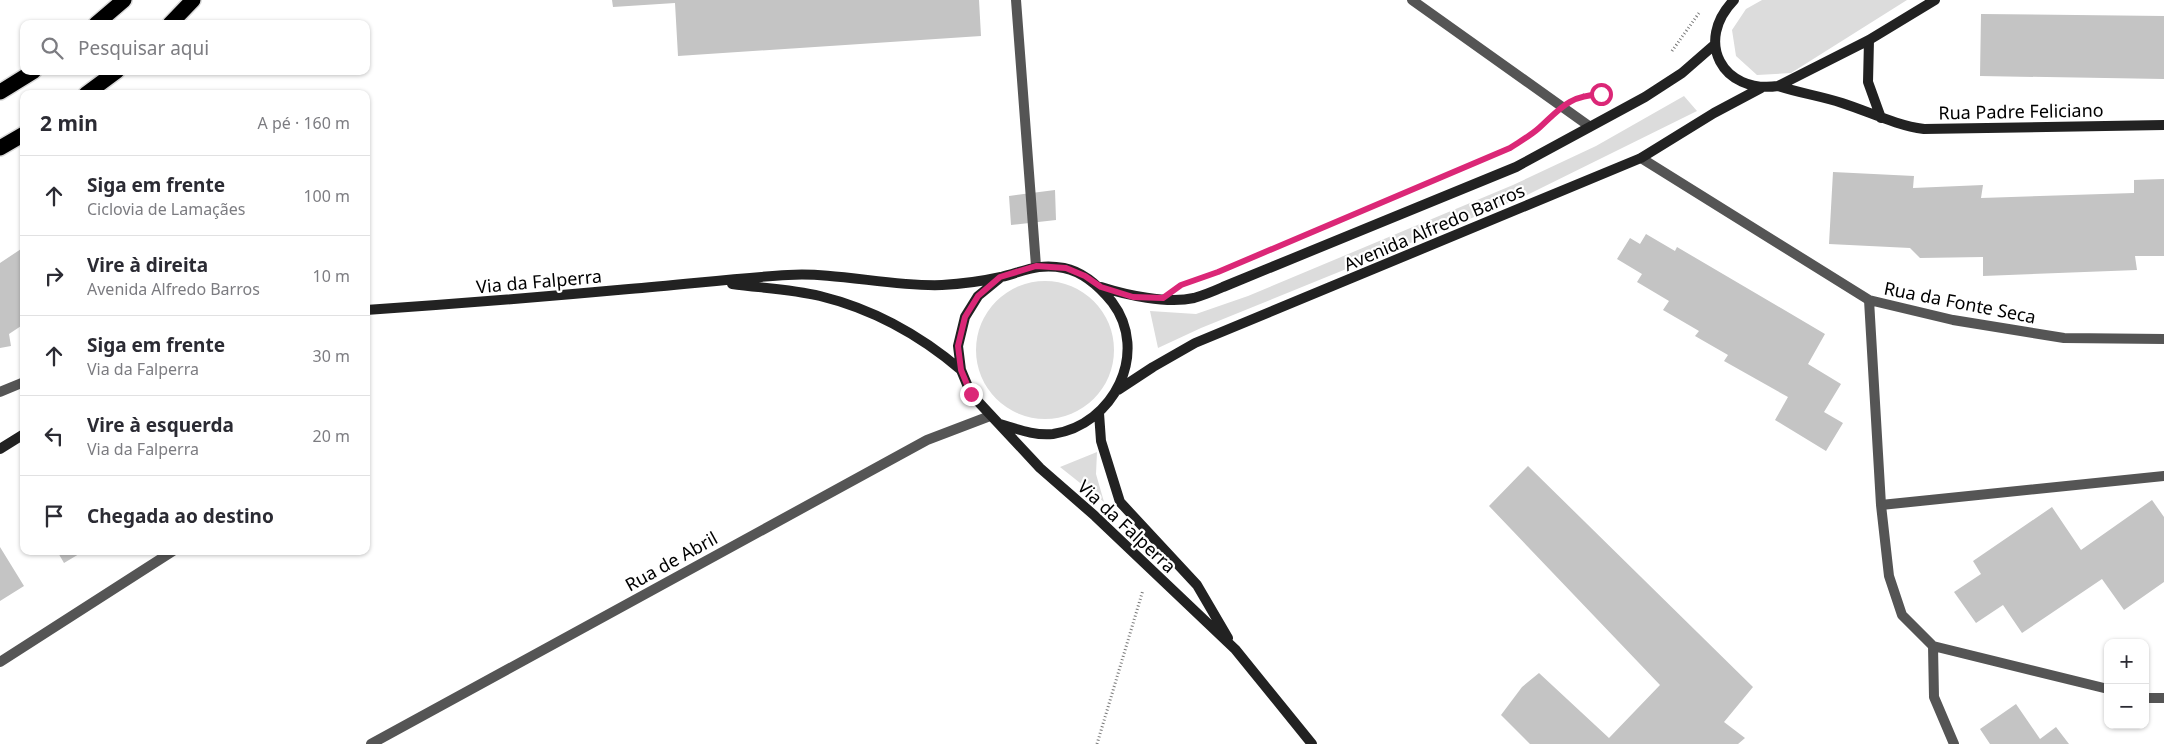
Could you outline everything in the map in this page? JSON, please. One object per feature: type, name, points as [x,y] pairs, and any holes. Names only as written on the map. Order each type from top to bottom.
[{"type":"highway","points":[[101,20],[124,0]]},
{"type":"highway","points":[[174,20],[193,0]]},
{"type":"highway","points":[[0,92],[28,75]]},
{"type":"highway","points":[[91,90],[112,75]]},
{"type":"highway","points":[[0,148],[20,136]]},
{"type":"main road","points":[[1713,46],[1715,29],[1725,9],[1734,0]]},
{"type":"main road","name":"Avenida Alfredo Barros","points":[[1118,390],[1152,367],[1195,343],[1641,158],[1714,113],[1761,88],[1778,86],[1869,40],[1935,0]]},
{"type":"main road","points":[[1869,40],[1868,82],[1880,118]]},
{"type":"main road","name":"Avenida Alfredo Barros","points":[[1101,287],[1133,297],[1192,298],[1282,264],[1516,167],[1645,96],[1682,73],[1713,46],[1725,68],[1740,82],[1761,88]]},
{"type":"main road","name":"Rua Padre Feliciano","points":[[1778,86],[1801,94],[1842,102],[1902,126],[1924,129],[2164,125]]},
{"type":"main road","name":"Via da Falperra","points":[[370,310],[515,300],[790,274],[941,285],[1000,277],[1036,266],[1066,268],[1085,276],[1101,287],[1119,311],[1126,330],[1128,359],[1118,390],[1099,414],[1082,425],[1054,434],[1037,434],[1000,424]]},
{"type":"main road","name":"Via da Falperra","points":[[1000,277],[978,296],[965,317],[958,346],[961,370],[971,394],[1040,468],[1095,516],[1235,650],[1312,744]]},
{"type":"main road","name":"Via da Falperra","points":[[714,282],[819,296],[875,313],[932,346],[961,370]]},
{"type":"main road","name":"Via da Falperra","points":[[1099,414],[1101,442],[1120,502],[1197,585],[1235,650]]},
{"type":"main road","points":[[0,449],[20,436]]},
{"type":"street","points":[[1016,0],[1036,266]]},
{"type":"street","points":[[1412,0],[1589,126]]},
{"type":"street","name":"Rua da Fonte Seca","points":[[1641,158],[1869,300],[1953,320],[2064,338],[2164,339]]},
{"type":"street","points":[[1869,300],[1880,505],[1889,576],[1902,615],[1933,646],[2104,688]]},
{"type":"street","points":[[0,392],[20,384]]},
{"type":"street","name":"Rua de Abril","points":[[371,744],[927,440],[990,416]]},
{"type":"street","points":[[1880,505],[2164,476]]},
{"type":"street","points":[[0,662],[167,555]]},
{"type":"street","points":[[1933,646],[1934,697],[1954,744]]},
{"type":"street","points":[[2149,698],[2164,698]]},
{"type":"path","points":[[1668,54],[1688,28]]},
{"type":"path","points":[[1561,105],[1583,95],[1610,92]]},
{"type":"path","points":[[1097,744],[1149,568]]},
{"type":"shaded area","points":[[1762,0],[1907,0],[1791,73],[1757,75],[1736,56],[1732,30],[1746,9]]},
{"type":"shaded area","points":[[1684,96],[1697,111],[1521,198],[1201,328],[1158,348],[1150,311],[1196,314],[1248,296],[1513,185],[1596,146]]},
{"type":"shaded area","points":[[1045,281],[1071,286],[1094,301],[1109,324],[1114,350],[1109,376],[1094,399],[1071,414],[1045,419],[1019,414],[996,399],[981,376],[976,350],[981,324],[996,301],[1019,286]]},
{"type":"shaded area","points":[[1097,452],[1096,474],[1104,502],[1060,467]]},
{"type":"building","points":[[612,0],[979,0],[981,36],[678,56],[675,3],[613,7]]},
{"type":"building","points":[[1981,14],[2164,16],[2164,79],[1980,76]]},
{"type":"building","points":[[1833,172],[1914,176],[1913,188],[1983,185],[1981,198],[2134,193],[2134,180],[2164,179],[2164,256],[2135,256],[2137,270],[1983,276],[1983,257],[1920,258],[1910,248],[1829,244]]},
{"type":"building","points":[[1055,190],[1056,220],[1011,225],[1009,196]]},
{"type":"building","points":[[1646,234],[1675,251],[1677,247],[1825,334],[1808,364],[1841,384],[1824,412],[1843,423],[1826,451],[1775,420],[1788,397],[1724,361],[1728,355],[1695,336],[1699,331],[1663,310],[1669,301],[1637,282],[1642,274],[1617,259],[1630,238],[1640,244]]},
{"type":"building","points":[[20,250],[20,327],[9,334],[11,346],[0,348],[0,263]]},
{"type":"building","points":[[1528,466],[1753,687],[1724,722],[1745,738],[1738,744],[1530,744],[1501,715],[1522,687],[1539,673],[1609,738],[1660,685],[1489,506]]},
{"type":"building","points":[[2152,500],[2164,517],[2164,582],[2124,610],[2102,579],[2022,633],[2003,605],[1976,623],[1954,592],[1981,574],[1973,561],[2052,507],[2081,550]]},
{"type":"building","points":[[0,547],[24,586],[0,601]]},
{"type":"building","points":[[59,555],[77,555],[64,563]]},
{"type":"building","points":[[2016,704],[2040,739],[2056,727],[2069,744],[1990,744],[1980,729]]},
{"type":"route","points":[[971,394],[961,370],[958,346],[965,317],[978,296],[1000,277],[1036,266],[1066,268],[1085,276],[1101,287],[1133,297],[1163,298],[1181,285],[1218,272],[1510,148],[1538,129],[1561,105],[1583,95],[1601,94]]}]
